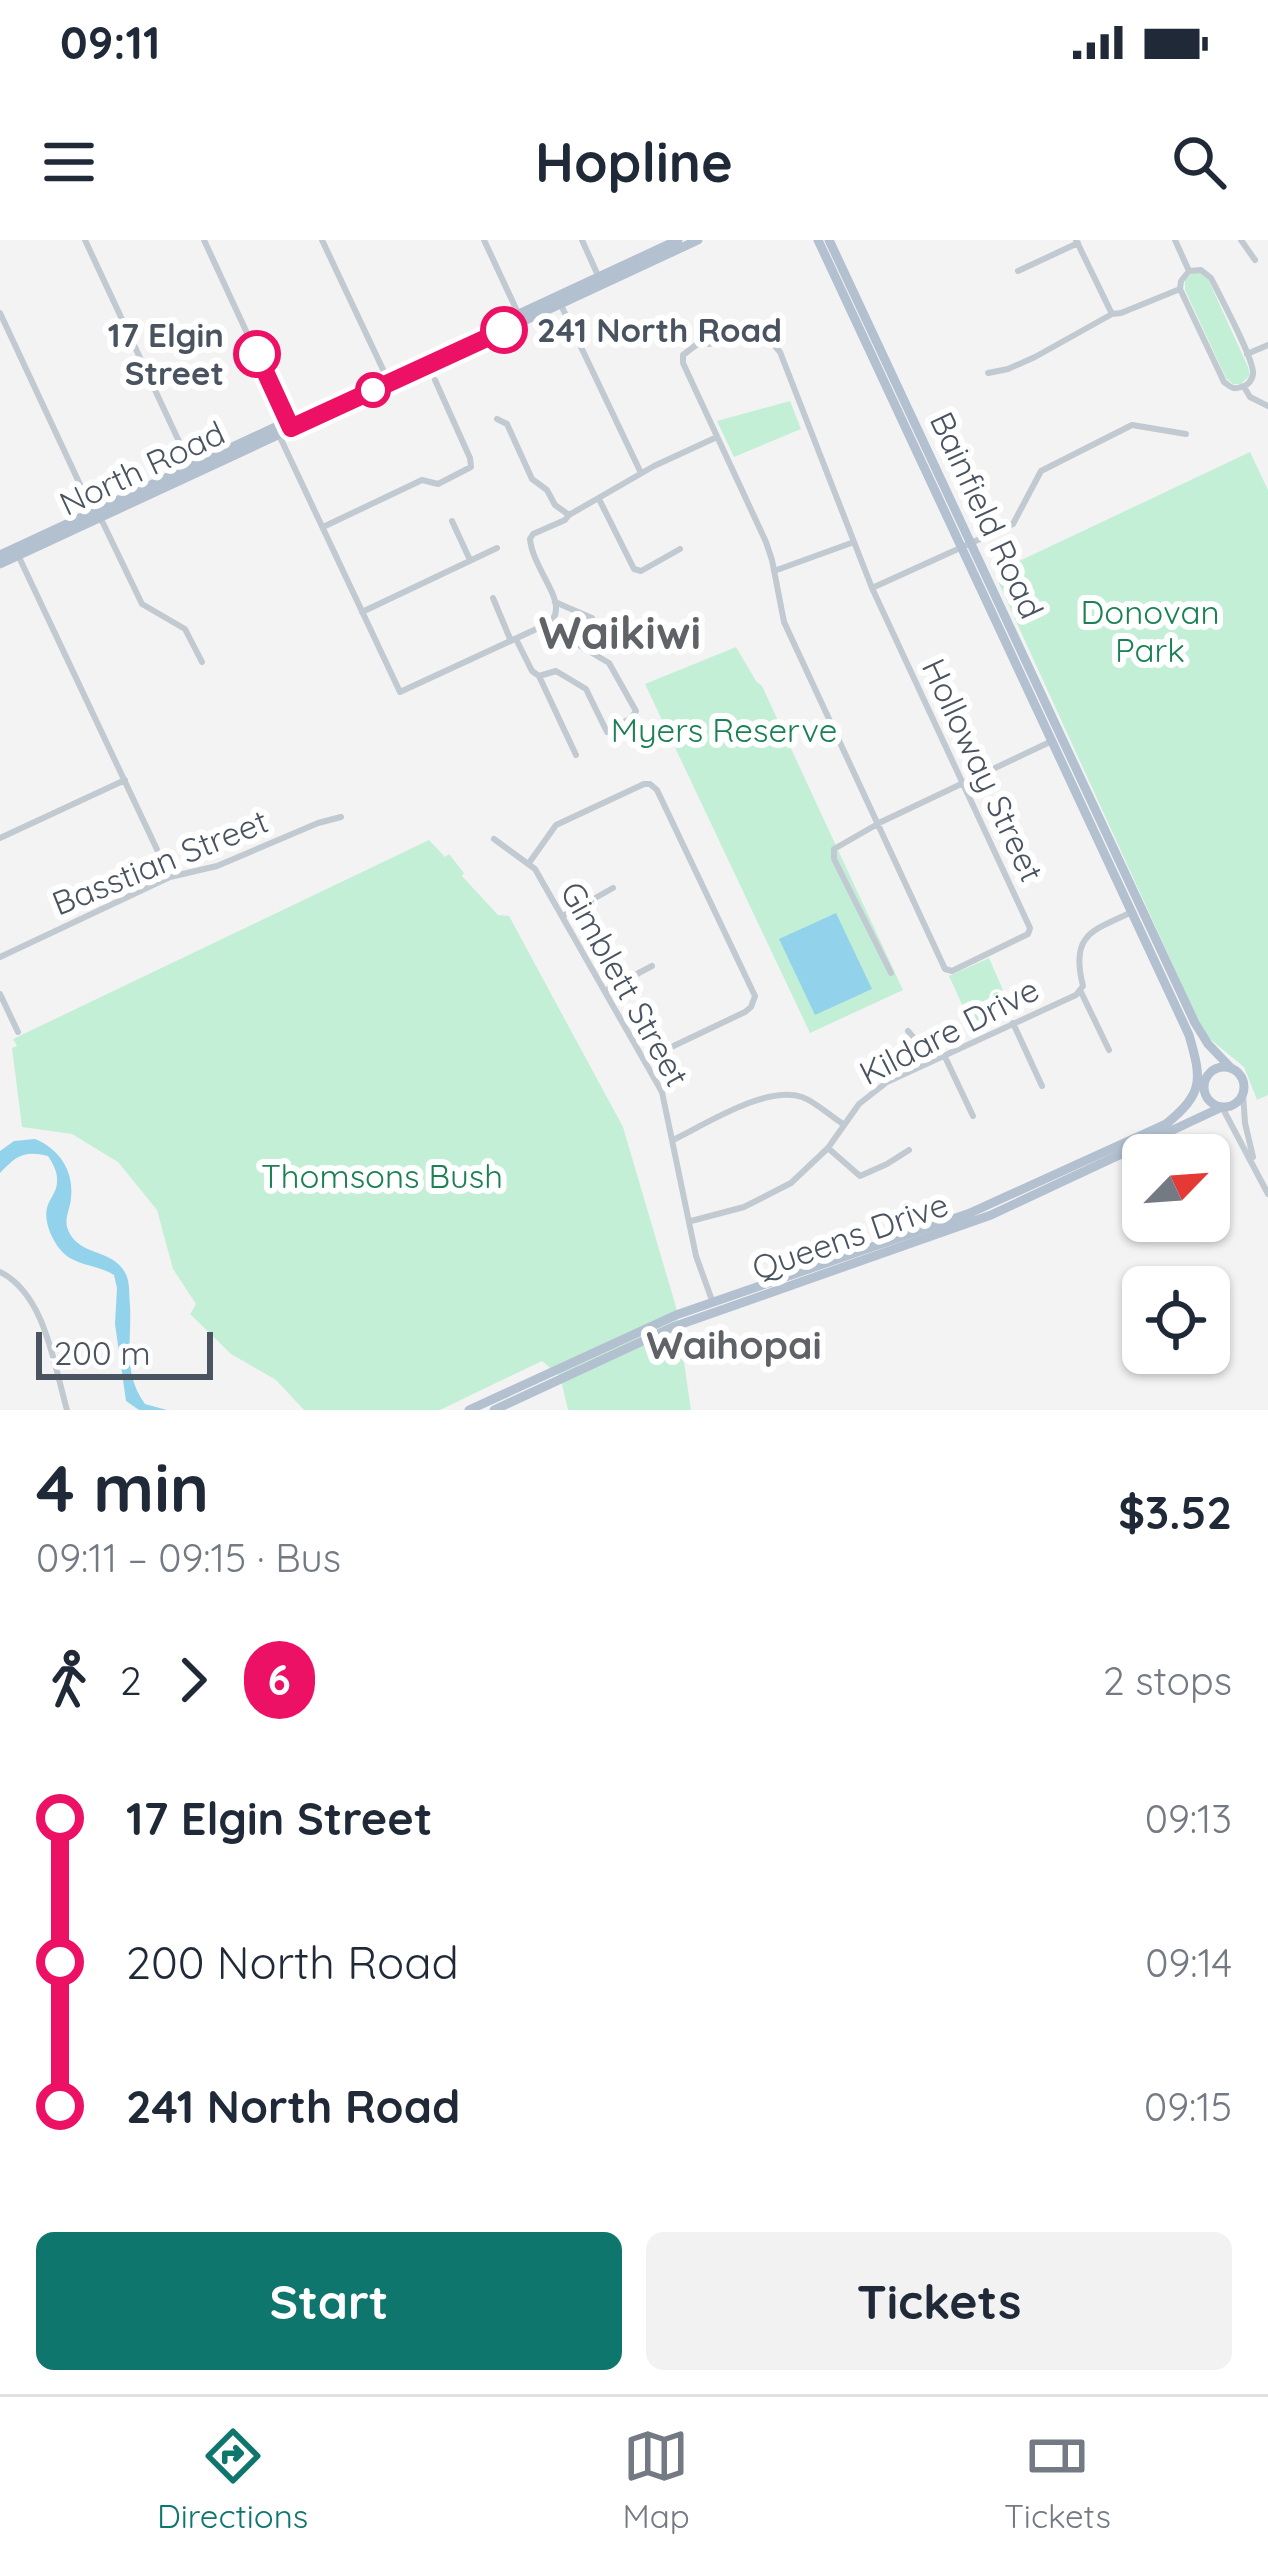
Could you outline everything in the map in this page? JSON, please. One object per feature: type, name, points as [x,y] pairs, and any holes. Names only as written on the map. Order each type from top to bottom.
[{"type":"main road","name":"North Road","points":[[601,281],[678,240]]},
{"type":"main road","name":"North Road","points":[[0,559],[698,240]]},
{"type":"main road","name":"Bainfield Road","points":[[818,240],[855,308],[1136,909],[1201,1058],[1210,1101],[1222,1107]]},
{"type":"main road","name":"Bainfield Road","points":[[829,240],[855,308]]},
{"type":"main road","name":"Bainfield Road","points":[[1136,909],[1202,1037],[1243,1080],[1243,1094]]},
{"type":"main road","points":[[1203,1080],[1216,1068],[1230,1067]]},
{"type":"main road","name":"Queens Drive","points":[[1151,1134],[1191,1111],[1203,1080]]},
{"type":"main road","points":[[1222,1107],[1234,1104],[1243,1094]]},
{"type":"main road","name":"Queens Drive","points":[[1157,1134],[1222,1107]]},
{"type":"main road","name":"Queens Drive","points":[[469,1410],[643,1329],[989,1210],[1122,1149]]},
{"type":"main road","name":"Queens Drive","points":[[494,1410],[715,1306]]},
{"type":"street","points":[[85,240],[192,470]]},
{"type":"street","points":[[204,240],[290,424]]},
{"type":"street","points":[[322,240],[387,379]]},
{"type":"street","points":[[484,240],[520,318]]},
{"type":"street","points":[[582,240],[601,281]]},
{"type":"street","points":[[1175,240],[1190,271]]},
{"type":"street","points":[[1241,240],[1256,260]]},
{"type":"street","points":[[1018,272],[1077,242],[1112,314]]},
{"type":"street","points":[[1202,270],[1211,278],[1254,369],[1244,387],[1232,388],[1224,382],[1180,289],[1190,271],[1202,270]]},
{"type":"street","points":[[988,373],[1035,357],[1112,314],[1180,289]]},
{"type":"street","points":[[559,300],[641,473]]},
{"type":"street","points":[[0,313],[142,604],[185,628],[202,662]]},
{"type":"street","name":"Holloway Street","points":[[717,437],[683,355],[696,345],[768,340],[780,352],[872,588],[1030,932],[954,970],[945,969],[877,826]]},
{"type":"street","points":[[1247,355],[1268,345]]},
{"type":"street","points":[[322,527],[426,479],[438,484],[471,467],[435,380]]},
{"type":"street","points":[[1244,387],[1250,397],[1268,406]]},
{"type":"street","points":[[497,418],[507,424],[532,479],[569,515]]},
{"type":"street","points":[[872,588],[1013,524],[1045,469],[1132,425],[1186,434]]},
{"type":"street","points":[[277,430],[400,692],[554,617],[555,602],[531,551],[533,534],[717,437],[766,542],[784,622],[877,826]]},
{"type":"street","points":[[599,499],[634,569],[641,571],[680,549]]},
{"type":"street","points":[[452,521],[470,560]]},
{"type":"street","points":[[774,571],[854,542]]},
{"type":"street","points":[[362,612],[497,548]]},
{"type":"street","points":[[16,552],[170,877]]},
{"type":"street","points":[[493,598],[539,676],[576,755]]},
{"type":"street","points":[[555,602],[592,618]]},
{"type":"street","points":[[539,676],[556,670],[586,689],[607,732],[636,711],[609,663],[545,625]]},
{"type":"street","points":[[891,973],[833,853],[838,844],[1057,739]]},
{"type":"street","points":[[0,838],[125,780]]},
{"type":"street","points":[[529,863],[556,825],[640,786],[648,784],[657,790],[755,996],[745,1012],[644,1060]]},
{"type":"street","name":"Basstian Street","points":[[0,957],[170,877],[217,866],[341,817]]},
{"type":"street","name":"Gimblett Street","points":[[494,839],[529,863],[662,1092],[696,1256],[715,1306]]},
{"type":"street","points":[[562,916],[613,888]]},
{"type":"street","name":"Kildare Drive","points":[[691,1221],[744,1208],[782,1189],[828,1148],[868,1095],[887,1082],[1081,992],[1078,961],[1087,936],[1136,909]]},
{"type":"street","points":[[605,991],[652,966]]},
{"type":"street","points":[[1081,992],[1109,1049]]},
{"type":"street","points":[[0,994],[18,1032]]},
{"type":"street","points":[[1013,1024],[1042,1086]]},
{"type":"street","points":[[908,1031],[928,1064]]},
{"type":"street","points":[[945,1057],[973,1116]]},
{"type":"street","points":[[673,1140],[759,1099],[780,1094],[800,1096],[843,1124]]},
{"type":"street","name":"Bainfield Road","points":[[1243,1094],[1256,1166]]},
{"type":"street","name":"Bainfield Road","points":[[1222,1107],[1268,1194]]},
{"type":"street","points":[[828,1148],[860,1176],[909,1150]]},
{"type":"street","points":[[0,1272],[12,1278],[32,1301],[64,1409]]},
{"type":"green space","points":[[1194,272],[1208,279],[1248,367],[1250,375],[1241,384],[1226,378],[1185,290],[1185,279]]},
{"type":"green space","points":[[790,401],[801,429],[734,457],[717,421]]},
{"type":"green space","name":"Donovan Park","points":[[1250,452],[1268,490],[1268,1095],[1257,1100],[1244,1067],[1205,1035],[994,573]]},
{"type":"green space","name":"Myers Reserve","points":[[736,647],[762,686],[903,990],[810,1033],[645,684]]},
{"type":"green space","name":"Thomsons Bush","points":[[429,840],[445,857],[449,854],[462,876],[498,915],[509,916],[623,1127],[676,1307],[691,1410],[568,1410],[560,1376],[542,1361],[440,1410],[304,1410],[276,1380],[231,1354],[190,1314],[196,1304],[173,1269],[157,1210],[118,1162],[72,1134],[22,1127],[13,1039]]},
{"type":"green space","points":[[989,958],[1003,990],[986,1000],[989,1028],[976,1035],[949,976]]},
{"type":"water","points":[[836,913],[872,989],[815,1015],[779,939]]},
{"type":"water","points":[[35,1139],[51,1148],[67,1170],[70,1234],[116,1262],[127,1277],[133,1380],[145,1404],[167,1410],[139,1410],[126,1401],[115,1324],[114,1275],[70,1258],[56,1243],[46,1214],[57,1178],[48,1156],[21,1156],[0,1173],[0,1151],[14,1141]]},
{"type":"bus line","name":"6","points":[[257,354],[291,428],[504,330]]},
{"type":"place","name":"241 North Road","points":[[504,330]]},
{"type":"place","name":"17 Elgin Street","points":[[257,354]]},
{"type":"district","name":"Waikiwi","points":[[620,633]]},
{"type":"district","name":"Waihopai","points":[[734,1345]]}]
